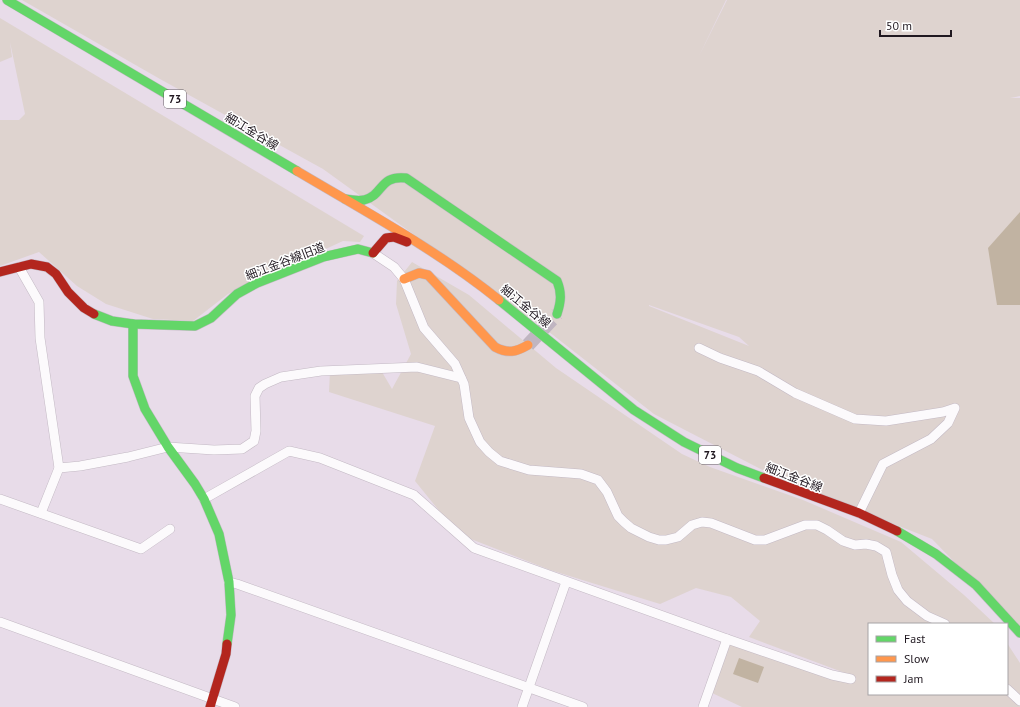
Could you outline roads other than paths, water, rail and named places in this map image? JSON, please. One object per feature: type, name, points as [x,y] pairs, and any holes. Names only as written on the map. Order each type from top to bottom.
[{"type":"main road","name":"細江金谷線","points":[[8,0],[417,242],[484,288],[634,410],[684,442],[737,468],[859,513],[902,534],[942,559],[976,585],[1020,633]]},
{"type":"main road","points":[[342,198],[365,200],[374,194],[388,179],[397,176],[406,178],[557,281],[561,289],[562,300],[557,314]]},
{"type":"main road","points":[[374,194],[374,205],[377,213],[389,226]]},
{"type":"main road","points":[[365,212],[378,236],[373,247],[373,253]]},
{"type":"main road","points":[[373,253],[386,238],[394,237],[410,243],[417,242]]},
{"type":"main road","name":"細江金谷線旧道","points":[[0,272],[31,264],[47,267],[56,274],[68,292],[84,308],[94,315],[112,321],[134,324],[195,326],[211,318],[237,294],[257,283],[323,258],[358,248],[373,253]]},
{"type":"main road","points":[[404,279],[416,274],[424,273],[428,275],[495,347],[501,351],[510,353],[518,352],[528,344]]},
{"type":"main road","points":[[134,324],[133,376],[145,409],[168,447],[204,499],[219,534],[229,582],[231,615],[227,646],[212,703]]},
{"type":"street","points":[[373,253],[394,267],[404,279],[424,328],[455,364],[464,384],[469,418],[480,442],[500,461],[529,470],[580,474],[598,480],[607,492],[618,516],[631,528],[659,540],[678,537],[692,525],[702,522],[711,523],[754,540],[765,540],[805,525],[817,525],[843,541],[854,545],[866,544],[876,546],[886,552],[892,575],[898,590],[907,601],[927,616],[943,623]]},
{"type":"street","points":[[19,267],[39,302],[40,338],[60,468],[41,514]]},
{"type":"street","points":[[699,348],[720,358],[758,371],[795,393],[855,419],[886,421],[943,412],[955,408],[948,423],[931,439],[883,464],[859,513]]},
{"type":"street","points":[[60,468],[80,466],[128,457],[168,447],[214,450],[242,449],[254,441],[256,431],[255,396],[259,388],[281,377],[321,371],[417,367],[461,378]]},
{"type":"street","points":[[204,499],[289,451],[320,458],[414,495],[474,548],[727,639],[832,675],[851,679]]},
{"type":"street","points":[[0,499],[141,550],[170,529]]},
{"type":"street","points":[[229,582],[583,707]]},
{"type":"street","points":[[522,707],[566,582]]},
{"type":"street","points":[[0,622],[212,703],[235,707]]},
{"type":"street","points":[[703,707],[727,639]]},
{"type":"street","points":[[1008,690],[1020,701]]},
{"type":"tunnel","points":[[528,345],[557,314]]}]
